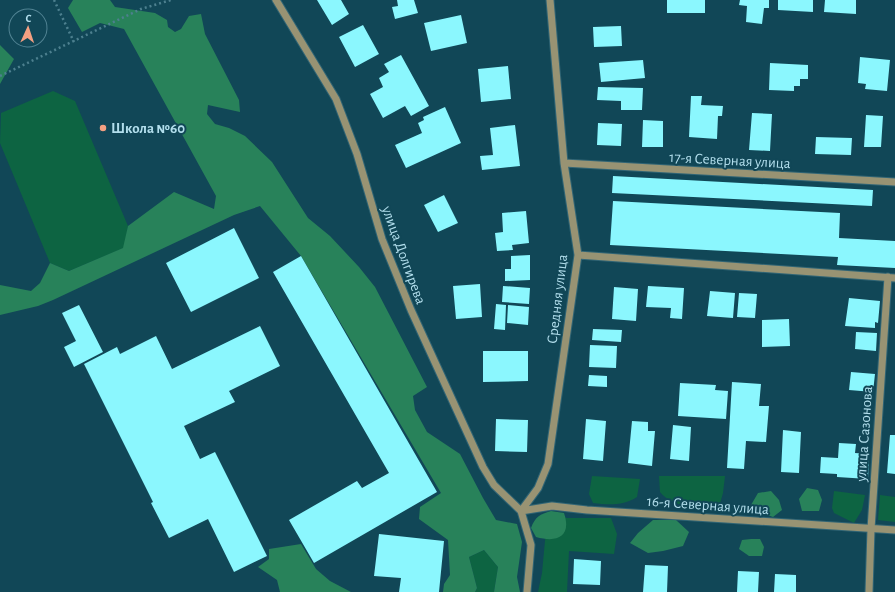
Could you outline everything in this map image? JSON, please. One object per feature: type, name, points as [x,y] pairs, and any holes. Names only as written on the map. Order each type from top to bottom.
[{"type":"street","name":"улица Долгирева","points":[[276,0],[336,99],[357,154],[388,253],[411,310],[480,460],[494,485],[521,511]]},
{"type":"street","name":"Средняя улица","points":[[521,511],[538,488],[548,464],[578,255],[564,163],[550,0]]},
{"type":"street","name":"17-я Северная улица","points":[[564,163],[895,182]]},
{"type":"street","points":[[578,255],[891,278]]},
{"type":"street","name":"улица Сазонова","points":[[869,592],[871,529],[891,278]]},
{"type":"street","name":"16-я Северная улица","points":[[521,511],[552,506],[587,510],[895,530]]},
{"type":"street","points":[[521,511],[531,545],[527,592]]},
{"type":"path","points":[[54,0],[74,42]]},
{"type":"path","points":[[0,76],[142,9],[171,0]]},
{"type":"green space","points":[[73,0],[110,0],[115,7],[155,13],[167,20],[168,27],[175,32],[181,29],[189,16],[201,14],[205,34],[239,100],[240,112],[208,105],[207,114],[215,124],[229,128],[245,136],[272,162],[308,218],[330,236],[359,267],[375,287],[427,387],[413,396],[415,410],[427,432],[460,454],[496,520],[517,524],[522,542],[517,577],[520,592],[494,592],[498,567],[484,550],[469,557],[477,588],[475,592],[443,592],[444,584],[450,575],[448,540],[419,519],[420,507],[441,493],[301,256],[260,206],[234,215],[53,300],[38,306],[0,315],[0,285],[31,291],[40,283],[50,263],[69,271],[123,248],[128,226],[174,192],[214,209],[216,196],[124,29],[100,23],[82,32],[68,8]]},
{"type":"green space","points":[[0,45],[14,59],[0,84]]},
{"type":"green space","points":[[53,91],[75,101],[128,226],[124,248],[69,271],[50,263],[0,143],[1,113]]},
{"type":"green space","points":[[592,476],[640,479],[637,497],[626,502],[616,504],[593,503],[589,494]]},
{"type":"green space","points":[[659,476],[725,476],[723,493],[719,507],[687,506],[672,502],[660,492]]},
{"type":"green space","points":[[807,488],[818,490],[822,500],[819,511],[802,511],[799,499]]},
{"type":"green space","points":[[771,491],[779,500],[782,510],[773,517],[757,511],[751,505],[758,493]]},
{"type":"green space","points":[[834,491],[865,495],[862,510],[854,523],[834,513],[832,508]]},
{"type":"green space","points":[[880,495],[895,497],[895,522],[878,520]]},
{"type":"green space","points":[[551,511],[564,513],[566,528],[564,533],[561,536],[550,539],[536,537],[531,528],[534,521],[544,513]]},
{"type":"green space","points":[[556,514],[567,518],[611,518],[617,534],[614,554],[569,551],[567,592],[538,592],[542,573],[547,519]]},
{"type":"green space","points":[[653,520],[676,520],[689,532],[683,546],[648,553],[630,543],[638,533]]},
{"type":"green space","points":[[760,539],[764,547],[762,556],[749,556],[739,549],[742,540]]},
{"type":"green space","points":[[301,544],[316,569],[330,581],[351,592],[280,592],[277,580],[258,567],[269,559],[269,549]]},
{"type":"green space","points":[[484,550],[498,567],[494,592],[475,592],[477,588],[469,557]]},
{"type":"building","points":[[317,0],[341,0],[349,14],[332,25]]},
{"type":"building","points":[[397,0],[414,0],[418,13],[395,19],[392,7],[398,6]]},
{"type":"building","points":[[667,0],[705,0],[705,13],[667,13]]},
{"type":"building","points":[[740,0],[769,0],[769,8],[764,8],[762,24],[746,22],[747,6],[739,5]]},
{"type":"building","points":[[778,0],[813,0],[813,12],[778,10]]},
{"type":"building","points":[[825,0],[856,0],[856,14],[824,12]]},
{"type":"building","points":[[461,15],[467,43],[431,51],[424,23]]},
{"type":"building","points":[[363,25],[379,54],[355,67],[339,37]]},
{"type":"building","points":[[621,26],[622,46],[594,47],[593,27]]},
{"type":"building","points":[[401,55],[429,106],[411,116],[405,106],[383,118],[370,94],[383,87],[379,78],[389,72],[384,64]]},
{"type":"building","points":[[860,57],[890,60],[887,91],[865,89],[866,84],[858,83]]},
{"type":"building","points":[[643,60],[645,78],[601,82],[599,63]]},
{"type":"building","points":[[770,63],[808,65],[808,79],[800,79],[800,86],[794,86],[794,91],[769,90]]},
{"type":"building","points":[[508,66],[511,99],[481,102],[478,69]]},
{"type":"building","points":[[598,87],[643,88],[642,110],[621,110],[621,101],[597,100]]},
{"type":"building","points":[[691,96],[702,96],[701,105],[723,106],[722,116],[718,116],[717,139],[689,137]]},
{"type":"building","points":[[445,107],[461,143],[406,168],[395,145],[422,133],[418,123],[424,120],[423,117]]},
{"type":"building","points":[[752,113],[772,114],[770,151],[749,150]]},
{"type":"building","points":[[866,115],[883,116],[881,147],[864,147]]},
{"type":"building","points":[[643,120],[663,121],[663,147],[642,147]]},
{"type":"building","points":[[598,123],[622,124],[621,146],[597,145]]},
{"type":"building","points":[[515,125],[520,166],[482,170],[480,156],[493,155],[490,128]]},
{"type":"building","points":[[816,137],[852,138],[851,155],[815,154]]},
{"type":"building","points":[[613,176],[873,190],[872,206],[612,193]]},
{"type":"building","points":[[444,195],[458,223],[438,232],[424,205]]},
{"type":"building","points":[[613,201],[840,213],[839,238],[895,241],[895,268],[837,265],[838,257],[610,245]]},
{"type":"building","points":[[526,211],[529,243],[512,245],[513,250],[497,251],[495,233],[503,232],[502,213]]},
{"type":"building","points":[[234,228],[259,278],[191,312],[166,263]]},
{"type":"building","points":[[530,255],[530,280],[505,281],[505,269],[511,269],[511,256]]},
{"type":"building","points":[[301,256],[437,492],[314,563],[289,520],[357,481],[362,488],[389,473],[273,272]]},
{"type":"building","points":[[480,284],[482,317],[456,319],[453,286]]},
{"type":"building","points":[[503,286],[530,288],[529,304],[502,302]]},
{"type":"building","points":[[648,286],[684,288],[682,319],[670,318],[671,308],[646,307]]},
{"type":"building","points":[[614,287],[638,289],[636,321],[612,319]]},
{"type":"building","points":[[710,291],[735,293],[733,318],[707,316]]},
{"type":"building","points":[[739,293],[757,294],[755,318],[737,317]]},
{"type":"building","points":[[849,298],[880,301],[878,323],[875,322],[875,328],[845,326]]},
{"type":"building","points":[[496,304],[506,305],[505,330],[494,329]]},
{"type":"building","points":[[79,305],[103,352],[74,367],[64,347],[76,341],[62,313]]},
{"type":"building","points":[[508,305],[529,307],[528,325],[507,323]]},
{"type":"building","points":[[789,319],[790,346],[762,347],[762,320]]},
{"type":"building","points":[[260,326],[280,366],[229,391],[235,402],[184,426],[200,459],[215,452],[267,556],[234,572],[208,519],[169,538],[151,503],[153,502],[84,364],[117,347],[120,354],[156,336],[172,369]]},
{"type":"building","points":[[593,329],[622,330],[621,342],[592,340]]},
{"type":"building","points":[[856,332],[877,333],[876,351],[855,349]]},
{"type":"building","points":[[590,345],[617,346],[616,368],[589,367]]},
{"type":"building","points":[[483,351],[528,351],[528,381],[483,382]]},
{"type":"building","points":[[851,372],[875,374],[873,392],[849,390]]},
{"type":"building","points":[[589,375],[607,376],[607,387],[588,386]]},
{"type":"building","points":[[732,382],[761,384],[759,406],[769,406],[766,442],[746,441],[744,469],[727,468]]},
{"type":"building","points":[[680,383],[716,385],[715,390],[728,391],[726,419],[678,416]]},
{"type":"building","points":[[496,419],[528,420],[527,452],[495,451]]},
{"type":"building","points":[[586,419],[606,421],[603,461],[583,459]]},
{"type":"building","points":[[632,421],[648,422],[648,431],[655,431],[652,466],[628,463]]},
{"type":"building","points":[[673,425],[691,427],[689,461],[670,459]]},
{"type":"building","points":[[783,430],[801,432],[799,473],[781,472]]},
{"type":"building","points":[[890,435],[895,435],[895,474],[887,473]]},
{"type":"building","points":[[839,443],[856,444],[855,453],[869,454],[868,479],[837,477],[837,474],[820,473],[821,457],[838,458]]},
{"type":"building","points":[[379,534],[444,541],[439,592],[399,592],[401,578],[374,576]]},
{"type":"building","points":[[574,559],[601,561],[600,585],[573,584]]},
{"type":"building","points":[[645,565],[668,566],[667,592],[643,592]]},
{"type":"building","points":[[738,571],[759,572],[758,592],[737,592]]},
{"type":"building","points":[[775,574],[796,575],[796,592],[774,592]]},
{"type":"place","name":"Школа №60","points":[[103,128]]}]
